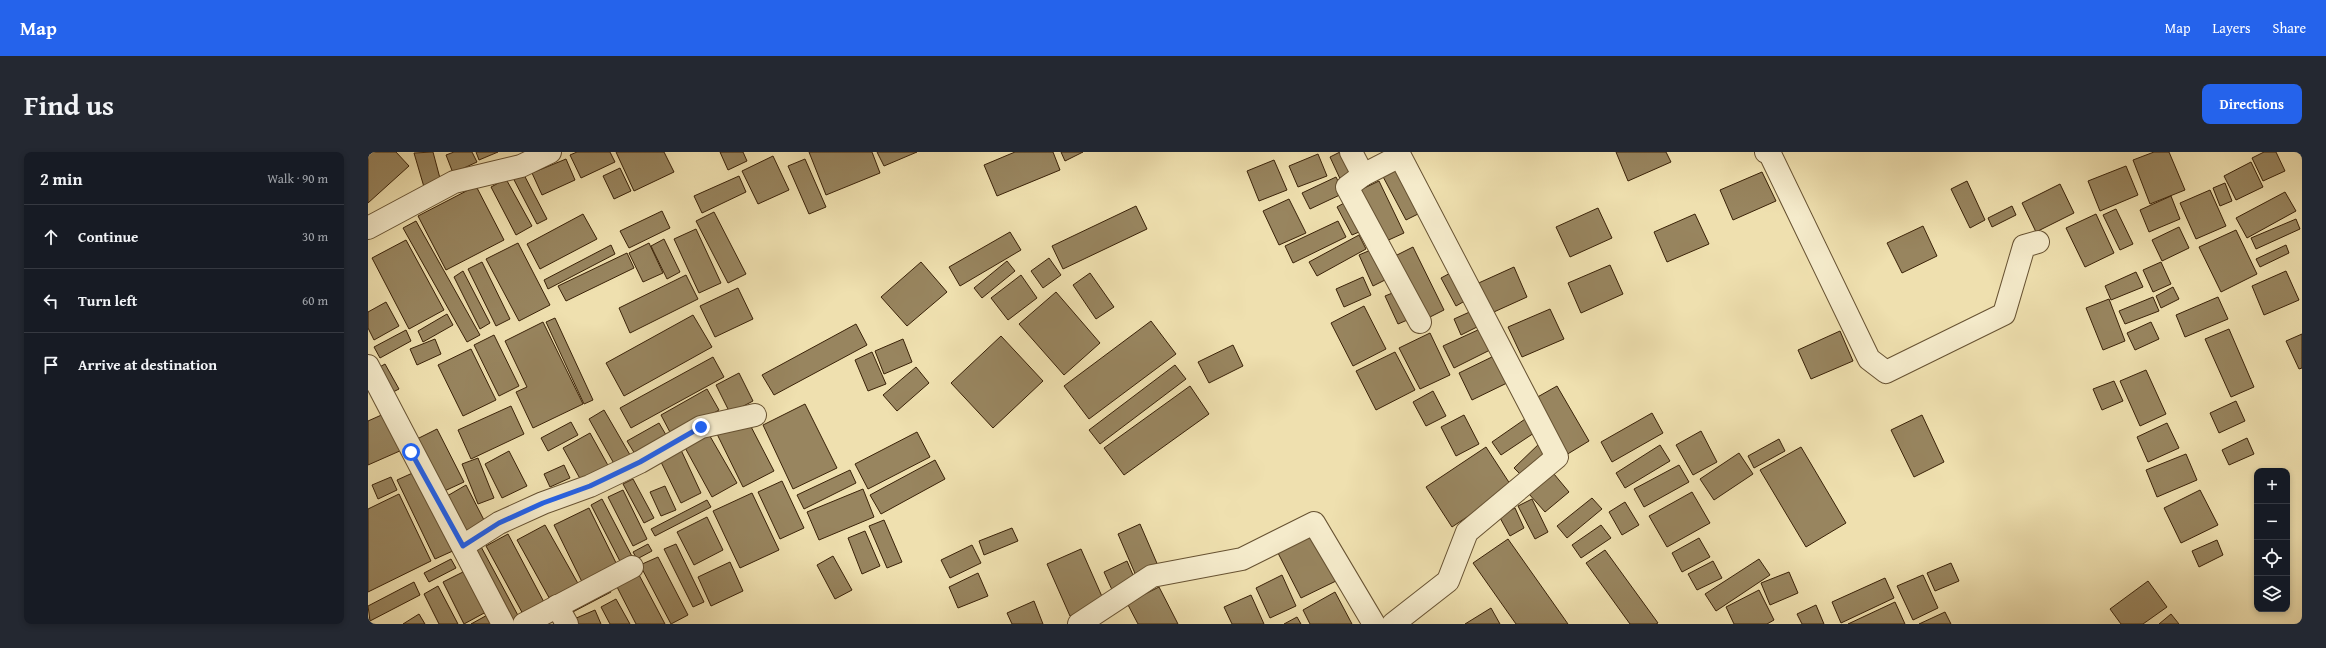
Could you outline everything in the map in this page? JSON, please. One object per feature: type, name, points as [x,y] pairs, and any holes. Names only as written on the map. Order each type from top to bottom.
[{"type":"street","points":[[368,228],[454,182],[521,166],[550,152]]},
{"type":"street","points":[[1351,152],[1363,176]]},
{"type":"street","points":[[1766,152],[1770,154],[1869,359],[1886,372],[2004,314],[2024,246],[2038,242]]},
{"type":"street","points":[[1393,624],[1448,581],[1467,532],[1557,457],[1400,156],[1363,176],[1347,187],[1420,322]]},
{"type":"street","points":[[368,366],[503,624]]},
{"type":"street","points":[[463,546],[499,523],[543,503],[590,486],[640,462],[701,427],[755,415]]},
{"type":"street","points":[[1079,624],[1152,576],[1242,559],[1314,523],[1374,624]]},
{"type":"street","points":[[524,624],[562,615],[632,567]]},
{"type":"building","points":[[370,152],[396,152],[409,166],[368,203],[368,154]]},
{"type":"building","points":[[433,152],[441,182],[424,187],[414,153]]},
{"type":"building","points":[[454,152],[472,152],[477,162],[453,173],[446,155]]},
{"type":"building","points":[[476,152],[498,152],[479,160]]},
{"type":"building","points":[[577,152],[610,152],[615,162],[581,178],[570,155]]},
{"type":"building","points":[[616,152],[664,152],[674,172],[634,191]]},
{"type":"building","points":[[720,152],[743,152],[747,161],[728,170]]},
{"type":"building","points":[[809,152],[872,152],[880,173],[826,195]]},
{"type":"building","points":[[877,152],[917,152],[884,166]]},
{"type":"building","points":[[1015,152],[1053,152],[1060,170],[997,196],[984,165]]},
{"type":"building","points":[[1061,152],[1083,152],[1065,161]]},
{"type":"building","points":[[1340,152],[1358,175],[1342,183],[1330,157]]},
{"type":"building","points":[[1616,152],[1666,152],[1671,162],[1628,181]]},
{"type":"building","points":[[2154,152],[2169,152],[2185,190],[2150,204],[2133,160]]},
{"type":"building","points":[[2264,152],[2276,152],[2285,171],[2263,181],[2252,158]]},
{"type":"building","points":[[1318,154],[1327,176],[1298,187],[1289,166]]},
{"type":"building","points":[[773,156],[789,190],[758,204],[742,171]]},
{"type":"building","points":[[566,159],[575,180],[542,195],[532,173]]},
{"type":"building","points":[[805,159],[826,207],[809,214],[788,166]]},
{"type":"building","points":[[1274,160],[1287,190],[1259,201],[1247,171]]},
{"type":"building","points":[[2251,162],[2263,187],[2236,200],[2224,176]]},
{"type":"building","points":[[1396,163],[1422,212],[1406,220],[1380,171]]},
{"type":"building","points":[[2126,166],[2138,195],[2100,211],[2088,181]]},
{"type":"building","points":[[620,168],[631,191],[614,199],[603,176]]},
{"type":"building","points":[[522,171],[547,219],[537,224],[512,176]]},
{"type":"building","points":[[1762,172],[1776,201],[1733,220],[1720,190]]},
{"type":"building","points":[[739,176],[746,192],[702,213],[694,196]]},
{"type":"building","points":[[1336,177],[1344,193],[1310,209],[1302,193]]},
{"type":"building","points":[[506,179],[532,226],[516,235],[491,187]]},
{"type":"building","points":[[1379,181],[1404,233],[1382,243],[1358,191]]},
{"type":"building","points":[[1967,181],[1985,220],[1970,228],[1951,189]]},
{"type":"building","points":[[2225,183],[2232,201],[2220,206],[2213,188]]},
{"type":"building","points":[[2060,184],[2074,213],[2036,232],[2022,203]]},
{"type":"building","points":[[476,186],[504,240],[446,270],[418,216]]},
{"type":"building","points":[[2210,190],[2226,226],[2196,239],[2180,203]]},
{"type":"building","points":[[2285,192],[2296,211],[2247,238],[2236,218]]},
{"type":"building","points":[[2171,196],[2180,219],[2149,232],[2140,210]]},
{"type":"building","points":[[1289,199],[1306,233],[1279,245],[1263,211]]},
{"type":"building","points":[[1351,199],[1366,229],[1352,235],[1337,207]]},
{"type":"building","points":[[1136,206],[1147,229],[1063,269],[1052,246]]},
{"type":"building","points":[[2012,206],[2016,215],[1992,227],[1988,218]]},
{"type":"building","points":[[1598,208],[1612,238],[1570,257],[1556,227]]},
{"type":"building","points":[[2116,209],[2133,244],[2120,250],[2103,215]]},
{"type":"building","points":[[662,211],[670,228],[629,248],[620,231]]},
{"type":"building","points":[[714,212],[746,274],[728,283],[696,221]]},
{"type":"building","points":[[583,214],[597,239],[540,269],[527,244]]},
{"type":"building","points":[[1695,214],[1709,244],[1667,262],[1654,232]]},
{"type":"building","points":[[2096,214],[2114,253],[2085,267],[2066,228]]},
{"type":"building","points":[[2296,219],[2300,229],[2256,249],[2251,238]]},
{"type":"building","points":[[416,221],[480,335],[467,342],[403,228]]},
{"type":"building","points":[[1338,221],[1346,237],[1293,263],[1285,246]]},
{"type":"building","points":[[1923,226],[1937,256],[1902,273],[1887,243]]},
{"type":"building","points":[[2179,227],[2189,248],[2162,261],[2152,240]]},
{"type":"building","points":[[696,229],[721,283],[699,293],[674,239]]},
{"type":"building","points":[[2236,230],[2257,274],[2221,292],[2199,247]]},
{"type":"building","points":[[1010,232],[1021,250],[960,286],[949,267]]},
{"type":"building","points":[[1359,235],[1366,249],[1317,276],[1309,262]]},
{"type":"building","points":[[664,239],[680,272],[667,279],[651,246]]},
{"type":"building","points":[[406,240],[444,310],[409,329],[372,258]]},
{"type":"building","points":[[518,243],[550,305],[519,321],[486,259]]},
{"type":"building","points":[[649,243],[663,273],[643,282],[629,253]]},
{"type":"building","points":[[611,245],[615,254],[548,289],[544,280]]},
{"type":"building","points":[[2286,245],[2289,253],[2260,267],[2256,259]]},
{"type":"building","points":[[1380,246],[1393,276],[1373,286],[1359,255]]},
{"type":"building","points":[[1413,247],[1444,310],[1424,320],[1393,257]]},
{"type":"building","points":[[627,253],[634,268],[566,301],[558,286]]},
{"type":"building","points":[[1049,258],[1061,275],[1043,288],[1031,271]]},
{"type":"building","points":[[1007,261],[1015,271],[982,298],[974,288]]},
{"type":"building","points":[[482,262],[510,319],[496,326],[468,269]]},
{"type":"building","points":[[921,262],[947,292],[907,326],[881,297]]},
{"type":"building","points":[[2161,262],[2171,284],[2153,292],[2143,270]]},
{"type":"building","points":[[1610,265],[1623,294],[1581,313],[1568,283]]},
{"type":"building","points":[[1514,267],[1527,297],[1485,316],[1472,286]]},
{"type":"building","points":[[1456,270],[1470,298],[1456,306],[1441,278]]},
{"type":"building","points":[[463,271],[490,323],[480,329],[454,277]]},
{"type":"building","points":[[2286,271],[2299,300],[2264,315],[2252,286]]},
{"type":"building","points":[[2136,272],[2143,287],[2111,300],[2105,286]]},
{"type":"building","points":[[1090,273],[1114,307],[1096,319],[1073,285]]},
{"type":"building","points":[[686,275],[698,299],[630,333],[619,308]]},
{"type":"building","points":[[1021,275],[1037,298],[1008,320],[991,298]]},
{"type":"building","points":[[1363,277],[1371,295],[1344,307],[1336,289]]},
{"type":"building","points":[[2173,287],[2179,299],[2161,308],[2156,296]]},
{"type":"building","points":[[738,288],[753,319],[715,337],[700,306]]},
{"type":"building","points":[[1400,290],[1412,318],[1398,324],[1385,296]]},
{"type":"building","points":[[1056,292],[1100,343],[1064,375],[1019,324]]},
{"type":"building","points":[[2153,297],[2159,311],[2125,324],[2119,311]]},
{"type":"building","points":[[2218,297],[2228,319],[2185,337],[2176,315]]},
{"type":"building","points":[[2109,299],[2125,341],[2103,350],[2086,308]]},
{"type":"building","points":[[386,302],[399,326],[374,340],[368,328],[368,312]]},
{"type":"building","points":[[1364,306],[1386,349],[1353,366],[1331,323]]},
{"type":"building","points":[[1550,309],[1564,339],[1522,357],[1508,327]]},
{"type":"building","points":[[1474,310],[1481,325],[1461,335],[1454,319]]},
{"type":"building","points":[[447,314],[453,325],[423,342],[418,331]]},
{"type":"building","points":[[693,315],[712,347],[624,396],[606,363]]},
{"type":"building","points":[[555,318],[593,400],[584,404],[546,322]]},
{"type":"building","points":[[1151,321],[1176,354],[1089,419],[1064,386]]},
{"type":"building","points":[[543,322],[583,404],[533,428],[516,392],[527,387],[505,341]]},
{"type":"building","points":[[2151,322],[2159,339],[2135,350],[2127,333]]},
{"type":"building","points":[[856,324],[867,345],[774,395],[762,375]]},
{"type":"building","points":[[1480,329],[1490,350],[1454,368],[1443,346]]},
{"type":"building","points":[[2229,329],[2254,387],[2231,397],[2205,339]]},
{"type":"building","points":[[406,330],[411,341],[380,358],[374,347]]},
{"type":"building","points":[[1840,331],[1853,361],[1811,379],[1798,350]]},
{"type":"building","points":[[1430,333],[1450,375],[1420,389],[1399,348]]},
{"type":"building","points":[[2302,334],[2302,368],[2299,369],[2286,341]]},
{"type":"building","points":[[494,335],[519,386],[499,396],[474,345]]},
{"type":"building","points":[[1001,336],[1043,381],[993,428],[951,383]]},
{"type":"building","points":[[435,339],[441,354],[417,365],[410,349]]},
{"type":"building","points":[[903,339],[912,362],[884,374],[875,351]]},
{"type":"building","points":[[1233,345],[1243,366],[1209,383],[1198,362]]},
{"type":"building","points":[[471,349],[496,400],[463,416],[438,365]]},
{"type":"building","points":[[872,352],[886,384],[868,391],[855,360]]},
{"type":"building","points":[[1395,352],[1415,390],[1376,410],[1356,371]]},
{"type":"building","points":[[1496,355],[1509,382],[1472,400],[1459,373]]},
{"type":"building","points":[[713,357],[724,377],[631,428],[620,408]]},
{"type":"building","points":[[385,364],[399,389],[389,394],[376,369]]},
{"type":"building","points":[[1175,365],[1186,379],[1100,444],[1089,430]]},
{"type":"building","points":[[916,367],[929,383],[897,411],[883,395]]},
{"type":"building","points":[[2146,370],[2166,414],[2140,426],[2120,381]]},
{"type":"building","points":[[739,373],[753,401],[730,413],[716,385]]},
{"type":"building","points":[[2114,381],[2123,401],[2102,410],[2093,389]]},
{"type":"building","points":[[1190,386],[1209,414],[1124,475],[1104,448]]},
{"type":"building","points":[[1557,386],[1589,441],[1566,455],[1534,399]]},
{"type":"building","points":[[707,389],[719,410],[672,436],[661,415]]},
{"type":"building","points":[[1433,391],[1446,416],[1426,426],[1413,402]]},
{"type":"building","points":[[2236,401],[2245,421],[2219,433],[2210,413]]},
{"type":"building","points":[[805,404],[837,468],[793,489],[763,425]]},
{"type":"building","points":[[511,406],[524,434],[471,459],[458,430]]},
{"type":"building","points":[[604,410],[633,460],[617,469],[589,419]]},
{"type":"building","points":[[386,413],[402,450],[368,465],[368,421]]},
{"type":"building","points":[[1652,413],[1663,433],[1612,462],[1601,442]]},
{"type":"building","points":[[1464,415],[1479,444],[1456,456],[1441,427]]},
{"type":"building","points":[[1922,415],[1944,462],[1914,477],[1891,430]]},
{"type":"building","points":[[1528,417],[1537,431],[1501,455],[1492,442]]},
{"type":"building","points":[[747,419],[774,471],[743,487],[717,434]]},
{"type":"building","points":[[571,422],[578,435],[548,451],[541,438]]},
{"type":"building","points":[[659,423],[669,440],[638,459],[627,441]]},
{"type":"building","points":[[2167,423],[2179,448],[2148,462],[2137,437]]},
{"type":"building","points":[[437,429],[464,482],[438,494],[411,442]]},
{"type":"building","points":[[707,431],[737,483],[712,497],[683,444]]},
{"type":"building","points":[[1701,431],[1717,462],[1693,475],[1676,445]]},
{"type":"building","points":[[917,432],[930,457],[868,489],[855,464]]},
{"type":"building","points":[[590,433],[610,469],[583,484],[563,448]]},
{"type":"building","points":[[2247,438],[2254,454],[2229,465],[2222,450]]},
{"type":"building","points":[[1779,439],[1785,451],[1754,468],[1748,456]]},
{"type":"building","points":[[1541,442],[1552,453],[1525,479],[1514,468]]},
{"type":"building","points":[[1660,445],[1670,461],[1625,488],[1616,473]]},
{"type":"building","points":[[1486,447],[1512,487],[1452,527],[1426,487]]},
{"type":"building","points":[[1801,447],[1846,523],[1806,547],[1760,470]]},
{"type":"building","points":[[681,450],[701,493],[681,503],[660,460]]},
{"type":"building","points":[[509,451],[527,486],[502,498],[485,464]]},
{"type":"building","points":[[1739,453],[1753,474],[1714,500],[1700,479]]},
{"type":"building","points":[[2186,454],[2197,480],[2157,497],[2146,470]]},
{"type":"building","points":[[478,458],[494,498],[478,504],[462,464]]},
{"type":"building","points":[[935,460],[945,479],[881,514],[870,495]]},
{"type":"building","points":[[564,465],[570,478],[550,487],[544,474]]},
{"type":"building","points":[[1679,465],[1689,482],[1644,507],[1634,489]]},
{"type":"building","points":[[850,470],[856,483],[804,509],[797,495]]},
{"type":"building","points":[[417,471],[455,550],[435,559],[397,480]]},
{"type":"building","points":[[1554,474],[1569,492],[1545,512],[1529,494]]},
{"type":"building","points":[[391,477],[397,490],[378,499],[372,485]]},
{"type":"building","points":[[633,479],[654,518],[644,523],[623,484]]},
{"type":"building","points":[[782,481],[804,528],[780,539],[758,492]]},
{"type":"building","points":[[466,485],[485,522],[461,535],[442,499]]},
{"type":"building","points":[[665,486],[676,510],[661,516],[650,492]]},
{"type":"building","points":[[863,489],[874,517],[819,540],[807,512]]},
{"type":"building","points":[[623,490],[647,539],[633,546],[608,497]]},
{"type":"building","points":[[2200,490],[2218,525],[2181,543],[2164,508]]},
{"type":"building","points":[[1692,492],[1710,523],[1667,547],[1649,516]]},
{"type":"building","points":[[752,493],[779,550],[740,568],[713,511]]},
{"type":"building","points":[[399,494],[431,561],[368,592],[368,509]]},
{"type":"building","points":[[1592,498],[1602,509],[1567,538],[1557,526]]},
{"type":"building","points":[[602,499],[635,562],[623,567],[591,505]]},
{"type":"building","points":[[1532,499],[1548,532],[1535,539],[1518,506]]},
{"type":"building","points":[[707,500],[711,507],[655,536],[651,529]]},
{"type":"building","points":[[1625,502],[1639,525],[1622,535],[1609,512]]},
{"type":"building","points":[[589,508],[619,569],[584,586],[554,525]]},
{"type":"building","points":[[1515,508],[1524,528],[1510,536],[1499,516]]},
{"type":"building","points":[[707,517],[723,550],[694,565],[677,532]]},
{"type":"building","points":[[884,520],[902,562],[887,568],[869,526]]},
{"type":"building","points":[[1140,524],[1159,568],[1137,578],[1118,534]]},
{"type":"building","points":[[545,525],[580,587],[552,603],[517,540]]},
{"type":"building","points":[[1601,525],[1611,538],[1581,558],[1572,545]]},
{"type":"building","points":[[1012,528],[1018,541],[984,555],[979,541]]},
{"type":"building","points":[[865,531],[880,566],[862,574],[848,538]]},
{"type":"building","points":[[508,534],[545,604],[524,616],[486,546]]},
{"type":"building","points":[[1313,535],[1336,581],[1301,598],[1278,553]]},
{"type":"building","points":[[1699,538],[1710,557],[1682,572],[1672,553]]},
{"type":"building","points":[[1508,539],[1568,624],[1516,624],[1473,563]]},
{"type":"building","points":[[2217,540],[2223,555],[2199,567],[2192,551]]},
{"type":"building","points":[[479,543],[521,621],[508,624],[468,549]]},
{"type":"building","points":[[648,544],[652,551],[637,559],[633,552]]},
{"type":"building","points":[[676,544],[704,602],[693,607],[664,549]]},
{"type":"building","points":[[972,545],[981,563],[950,578],[941,560]]},
{"type":"building","points":[[1081,549],[1104,601],[1070,616],[1047,564]]},
{"type":"building","points":[[1605,550],[1658,623],[1630,624],[1586,563]]},
{"type":"building","points":[[833,556],[852,590],[835,599],[817,565]]},
{"type":"building","points":[[658,557],[688,615],[671,624],[640,565]]},
{"type":"building","points":[[451,559],[456,568],[429,582],[424,573]]},
{"type":"building","points":[[1759,559],[1770,575],[1716,611],[1705,594]]},
{"type":"building","points":[[1127,561],[1136,582],[1113,592],[1104,572]]},
{"type":"building","points":[[1713,561],[1722,578],[1697,590],[1688,574]]},
{"type":"building","points":[[730,562],[743,591],[711,606],[698,577]]},
{"type":"building","points":[[1951,563],[1959,581],[1935,591],[1927,573]]},
{"type":"building","points":[[465,571],[486,612],[464,624],[443,582]]},
{"type":"building","points":[[1789,572],[1798,593],[1770,605],[1761,583]]},
{"type":"building","points":[[638,573],[665,624],[636,624],[616,585]]},
{"type":"building","points":[[978,573],[988,596],[958,608],[949,587]]},
{"type":"building","points":[[1282,575],[1296,606],[1270,618],[1256,588]]},
{"type":"building","points":[[1923,575],[1938,608],[1913,620],[1897,586]]},
{"type":"building","points":[[1885,578],[1894,598],[1841,623],[1832,602]]},
{"type":"building","points":[[2148,581],[2167,607],[2143,624],[2121,624],[2110,609]]},
{"type":"building","points":[[414,582],[420,595],[370,621],[368,606]]},
{"type":"building","points":[[607,585],[611,592],[569,614],[565,607]]},
{"type":"building","points":[[438,586],[458,624],[439,624],[424,594]]},
{"type":"building","points":[[1159,587],[1178,624],[1138,624],[1127,603]]},
{"type":"building","points":[[1759,590],[1774,620],[1767,624],[1734,624],[1726,607]]},
{"type":"building","points":[[1335,592],[1352,624],[1310,624],[1303,610]]},
{"type":"building","points":[[1251,595],[1264,624],[1232,624],[1224,607]]},
{"type":"building","points":[[616,599],[630,624],[610,624],[601,607]]},
{"type":"building","points":[[1034,601],[1043,624],[1012,624],[1007,613]]},
{"type":"building","points":[[1895,602],[1905,624],[1848,624]]},
{"type":"building","points":[[1816,605],[1824,624],[1802,624],[1797,614]]},
{"type":"building","points":[[1491,608],[1500,624],[1465,624]]},
{"type":"building","points":[[595,610],[601,624],[576,624],[574,619]]},
{"type":"building","points":[[1945,612],[1951,624],[1919,624]]},
{"type":"building","points":[[491,613],[497,624],[471,624]]},
{"type":"building","points":[[419,614],[425,624],[403,624]]},
{"type":"building","points":[[2171,614],[2179,624],[2159,624]]},
{"type":"building","points":[[1297,617],[1301,624],[1284,624]]},
{"type":"route","points":[[411,452],[463,546],[499,523],[543,503],[590,486],[640,462],[701,427]]}]
